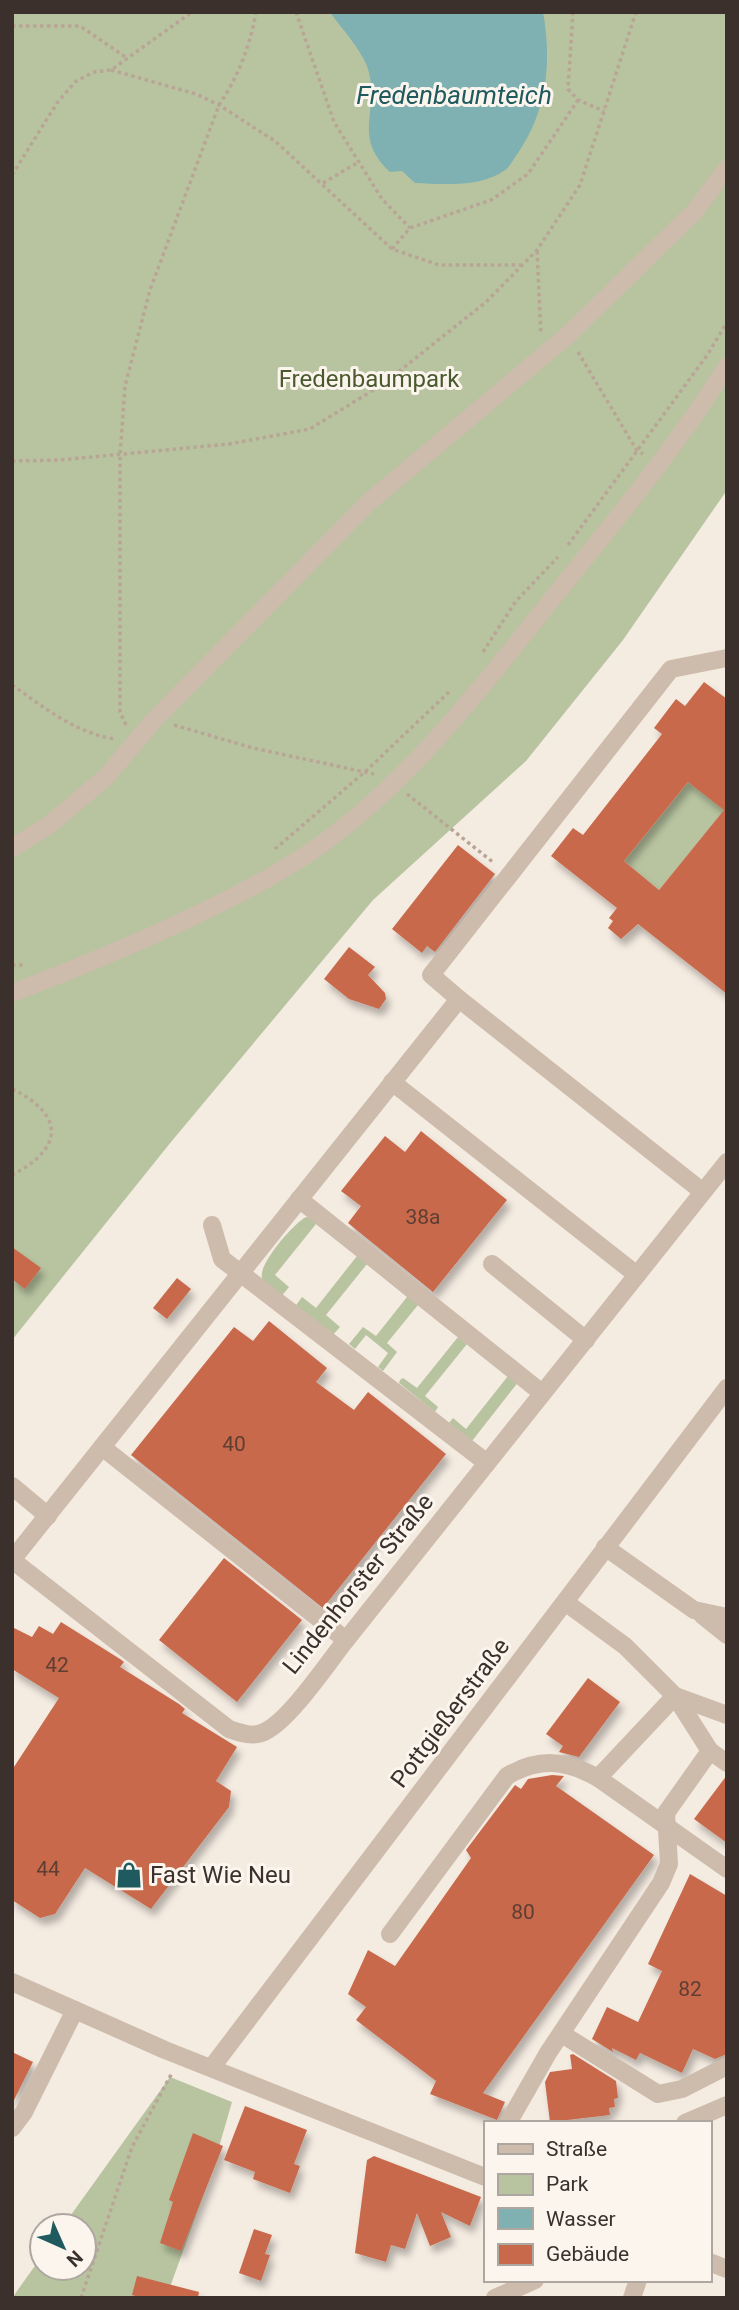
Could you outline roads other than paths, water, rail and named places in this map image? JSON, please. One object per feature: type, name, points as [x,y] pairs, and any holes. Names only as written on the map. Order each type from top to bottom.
[{"type":"street","points":[[12,848],[49,825],[81,800],[106,776],[155,719],[369,502],[568,335],[695,211],[727,168]]},
{"type":"street","points":[[12,993],[83,965],[221,901],[295,862],[354,819],[464,708],[660,465],[727,366]]},
{"type":"street","points":[[703,1192],[431,975],[671,669],[727,658]]},
{"type":"street","name":"Lindenhorster Straße","points":[[460,999],[12,1560],[229,1729],[244,1735],[264,1733],[276,1724],[727,1162]]},
{"type":"street","points":[[392,1082],[637,1275]]},
{"type":"street","points":[[299,1199],[542,1394]]},
{"type":"street","points":[[212,1225],[222,1259],[487,1463]]},
{"type":"street","points":[[492,1264],[586,1339]]},
{"type":"street","name":"Pottgießerstraße","points":[[212,2067],[727,1388]]},
{"type":"street","points":[[102,1447],[346,1640]]},
{"type":"street","points":[[12,1486],[48,1516]]},
{"type":"street","points":[[606,1547],[727,1635]]},
{"type":"street","points":[[565,1602],[625,1646],[675,1696],[710,1751],[727,1763]]},
{"type":"street","points":[[694,1610],[727,1617]]},
{"type":"street","points":[[675,1696],[727,1715]]},
{"type":"street","points":[[598,1778],[675,1696]]},
{"type":"street","points":[[509,2121],[562,2034],[661,1884],[669,1864],[666,1813],[710,1751]]},
{"type":"street","points":[[390,1934],[507,1776],[533,1763],[577,1766],[727,1869]]},
{"type":"street","points":[[12,1982],[212,2067],[484,2176]]},
{"type":"street","points":[[12,2128],[23,2112],[75,2010]]},
{"type":"street","points":[[562,2034],[658,2094],[682,2089],[727,2066]]},
{"type":"street","points":[[690,2121],[727,2105]]},
{"type":"street","points":[[495,2298],[531,2282]]},
{"type":"water","name":"Fredenbaumteich","points":[[330,12],[543,12],[547,49],[545,85],[528,137],[509,167],[485,180],[462,184],[415,183],[402,171],[390,172],[378,159],[369,134],[371,81],[367,66]]},
{"type":"place","name":"Fast Wie Neu","points":[[129,1875]]},
{"type":"park label","name":"Fredenbaumpark","points":[[369,379]]}]
